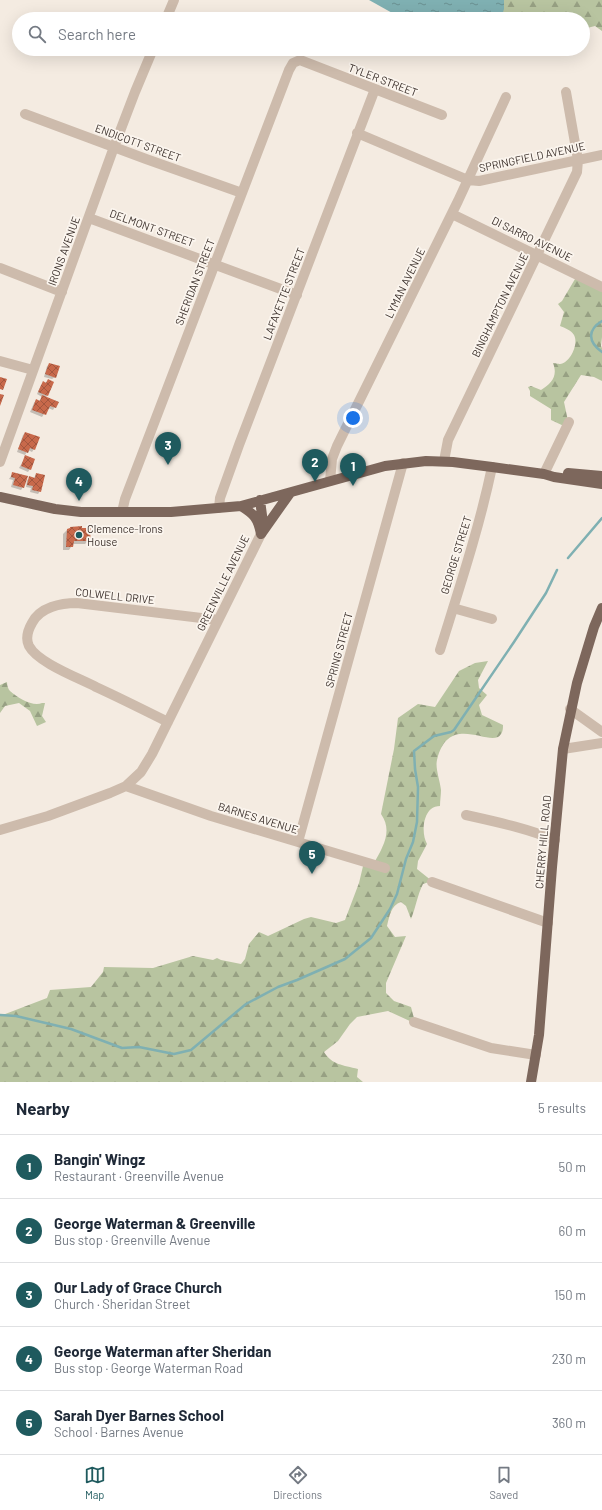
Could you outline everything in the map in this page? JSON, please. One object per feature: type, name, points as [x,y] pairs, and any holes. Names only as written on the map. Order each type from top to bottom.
[{"type":"main road","points":[[0,497],[81,512],[171,512],[219,508],[241,506],[385,466],[426,461],[444,461],[492,467],[602,484]]},
{"type":"main road","points":[[544,474],[549,472],[602,476]]},
{"type":"main road","points":[[261,534],[290,493]]},
{"type":"main road","name":"GREENVILLE AVENUE","points":[[260,500],[263,523]]},
{"type":"main road","points":[[241,506],[255,516],[259,524],[261,534]]},
{"type":"main road","name":"CHERRY HILL ROAD","points":[[531,1082],[536,1055],[563,749],[570,709],[577,683],[594,627],[602,608]]},
{"type":"street","points":[[169,12],[174,0]]},
{"type":"street","name":"IRONS AVENUE","points":[[0,462],[114,147],[150,56]]},
{"type":"street","name":"TYLER STREET","points":[[293,63],[300,60],[442,115]]},
{"type":"street","name":"SHERIDAN STREET","points":[[122,512],[125,499],[214,264],[293,63]]},
{"type":"street","name":"LAFAYETTE STREET","points":[[219,508],[220,498],[239,445],[375,89]]},
{"type":"street","points":[[566,92],[578,160]]},
{"type":"street","name":"LYMAN AVENUE","points":[[330,481],[332,459],[337,446],[393,336],[506,97]]},
{"type":"street","name":"ENDICOTT STREET","points":[[25,114],[242,193]]},
{"type":"street","name":"SPRINGFIELD AVENUE","points":[[357,133],[468,180],[478,181],[602,155]]},
{"type":"street","name":"BINGHAMPTON AVENUE","points":[[444,461],[448,440],[573,181],[577,172],[578,160]]},
{"type":"street","name":"DI SARRO AVENUE","points":[[452,214],[602,287]]},
{"type":"street","name":"DELMONT STREET","points":[[89,218],[297,295]]},
{"type":"street","points":[[0,268],[62,292]]},
{"type":"street","points":[[0,361],[33,370]]},
{"type":"street","points":[[544,474],[569,422]]},
{"type":"street","name":"SPRING STREET","points":[[298,842],[403,463]]},
{"type":"street","name":"GEORGE STREET","points":[[440,650],[486,495],[492,467]]},
{"type":"street","name":"GREENVILLE AVENUE","points":[[0,830],[48,816],[110,793],[126,786],[141,772],[152,754],[261,534],[263,523]]},
{"type":"street","name":"COLWELL DRIVE","points":[[168,722],[43,660],[29,646],[28,630],[33,620],[46,610],[68,603],[218,620]]},
{"type":"street","points":[[453,608],[492,619]]},
{"type":"street","points":[[570,709],[602,732]]},
{"type":"street","points":[[563,749],[602,743]]},
{"type":"street","name":"BARNES AVENUE","points":[[126,786],[211,816],[385,868]]},
{"type":"street","points":[[466,815],[514,825],[555,840]]},
{"type":"street","points":[[432,882],[548,923]]},
{"type":"street","points":[[414,1022],[491,1048],[536,1055]]},
{"type":"green space","points":[[500,0],[602,0],[602,31],[595,26],[590,27],[590,12],[499,12]]},
{"type":"green space","points":[[578,274],[602,287],[602,381],[594,377],[581,375],[564,402],[568,421],[566,427],[551,420],[551,409],[530,396],[528,387],[531,386],[541,390],[545,387],[553,379],[555,372],[553,363],[564,363],[573,352],[575,343],[574,335],[568,329],[560,326],[564,312],[558,304],[562,301]]},
{"type":"green space","points":[[488,661],[478,680],[479,688],[487,695],[479,705],[482,715],[503,725],[502,732],[496,738],[460,734],[451,737],[443,745],[437,760],[437,771],[441,790],[440,806],[432,808],[428,812],[424,821],[424,836],[427,844],[418,861],[417,869],[432,881],[423,884],[411,919],[406,906],[401,902],[393,909],[387,926],[395,937],[406,936],[386,983],[386,993],[394,1001],[411,1007],[415,1022],[388,1011],[357,1017],[338,1041],[324,1052],[334,1062],[358,1069],[357,1077],[363,1082],[0,1082],[0,1016],[47,998],[50,990],[91,987],[103,972],[104,967],[153,968],[193,956],[213,960],[217,958],[241,964],[245,959],[249,944],[259,932],[268,936],[311,917],[336,923],[345,920],[359,883],[364,862],[374,863],[381,851],[385,839],[385,820],[381,814],[394,749],[398,718],[418,704],[435,707],[459,671],[475,663]]},
{"type":"green space","points":[[7,682],[10,691],[21,699],[34,704],[45,703],[42,716],[46,722],[37,726],[30,711],[19,703],[5,706],[0,713],[0,685]]},
{"type":"water","points":[[369,0],[504,0],[503,12],[390,12]]},
{"type":"building","points":[[49,363],[60,366],[56,378],[45,374]]},
{"type":"building","points":[[0,377],[7,379],[3,390],[0,389]]},
{"type":"building","points":[[48,379],[54,382],[48,396],[38,392],[43,381],[46,383]]},
{"type":"building","points":[[0,394],[4,395],[0,406]]},
{"type":"building","points":[[42,395],[59,402],[56,408],[50,406],[46,415],[32,410],[36,399],[40,401]]},
{"type":"building","points":[[25,432],[40,437],[35,450],[30,448],[28,453],[18,449]]},
{"type":"building","points":[[25,455],[35,459],[31,470],[21,466]]},
{"type":"building","points":[[12,472],[28,476],[24,488],[13,485],[15,478],[11,477]]},
{"type":"building","points":[[36,473],[45,475],[41,492],[32,490],[33,486],[27,485],[29,476],[35,478]]},
{"type":"building","name":"Clemence-Irons House","points":[[82,526],[82,528],[91,528],[90,541],[74,541],[73,547],[66,547],[67,529],[70,527]]},
{"type":"waterway","points":[[602,321],[594,328],[591,336],[594,344],[602,352]]},
{"type":"waterway","points":[[568,558],[602,518]]},
{"type":"waterway","points":[[0,1015],[16,1016],[71,1029],[122,1048],[139,1047],[174,1054],[191,1050],[246,1004],[278,987],[345,959],[371,938],[390,909],[397,894],[406,859],[413,842],[417,822],[418,787],[414,751],[434,736],[454,730],[546,593],[557,570]]},
{"type":"place","name":"Our Lady of Grace Church","points":[[168,465]]},
{"type":"place","name":"George Waterman & Greenville","points":[[315,482]]},
{"type":"place","name":"Bangin' Wingz","points":[[353,486]]},
{"type":"place","name":"George Waterman after Sheridan","points":[[79,501]]},
{"type":"place","name":"Clemence-Irons House","points":[[79,535]]},
{"type":"place","name":"Sarah Dyer Barnes School","points":[[312,874]]}]
